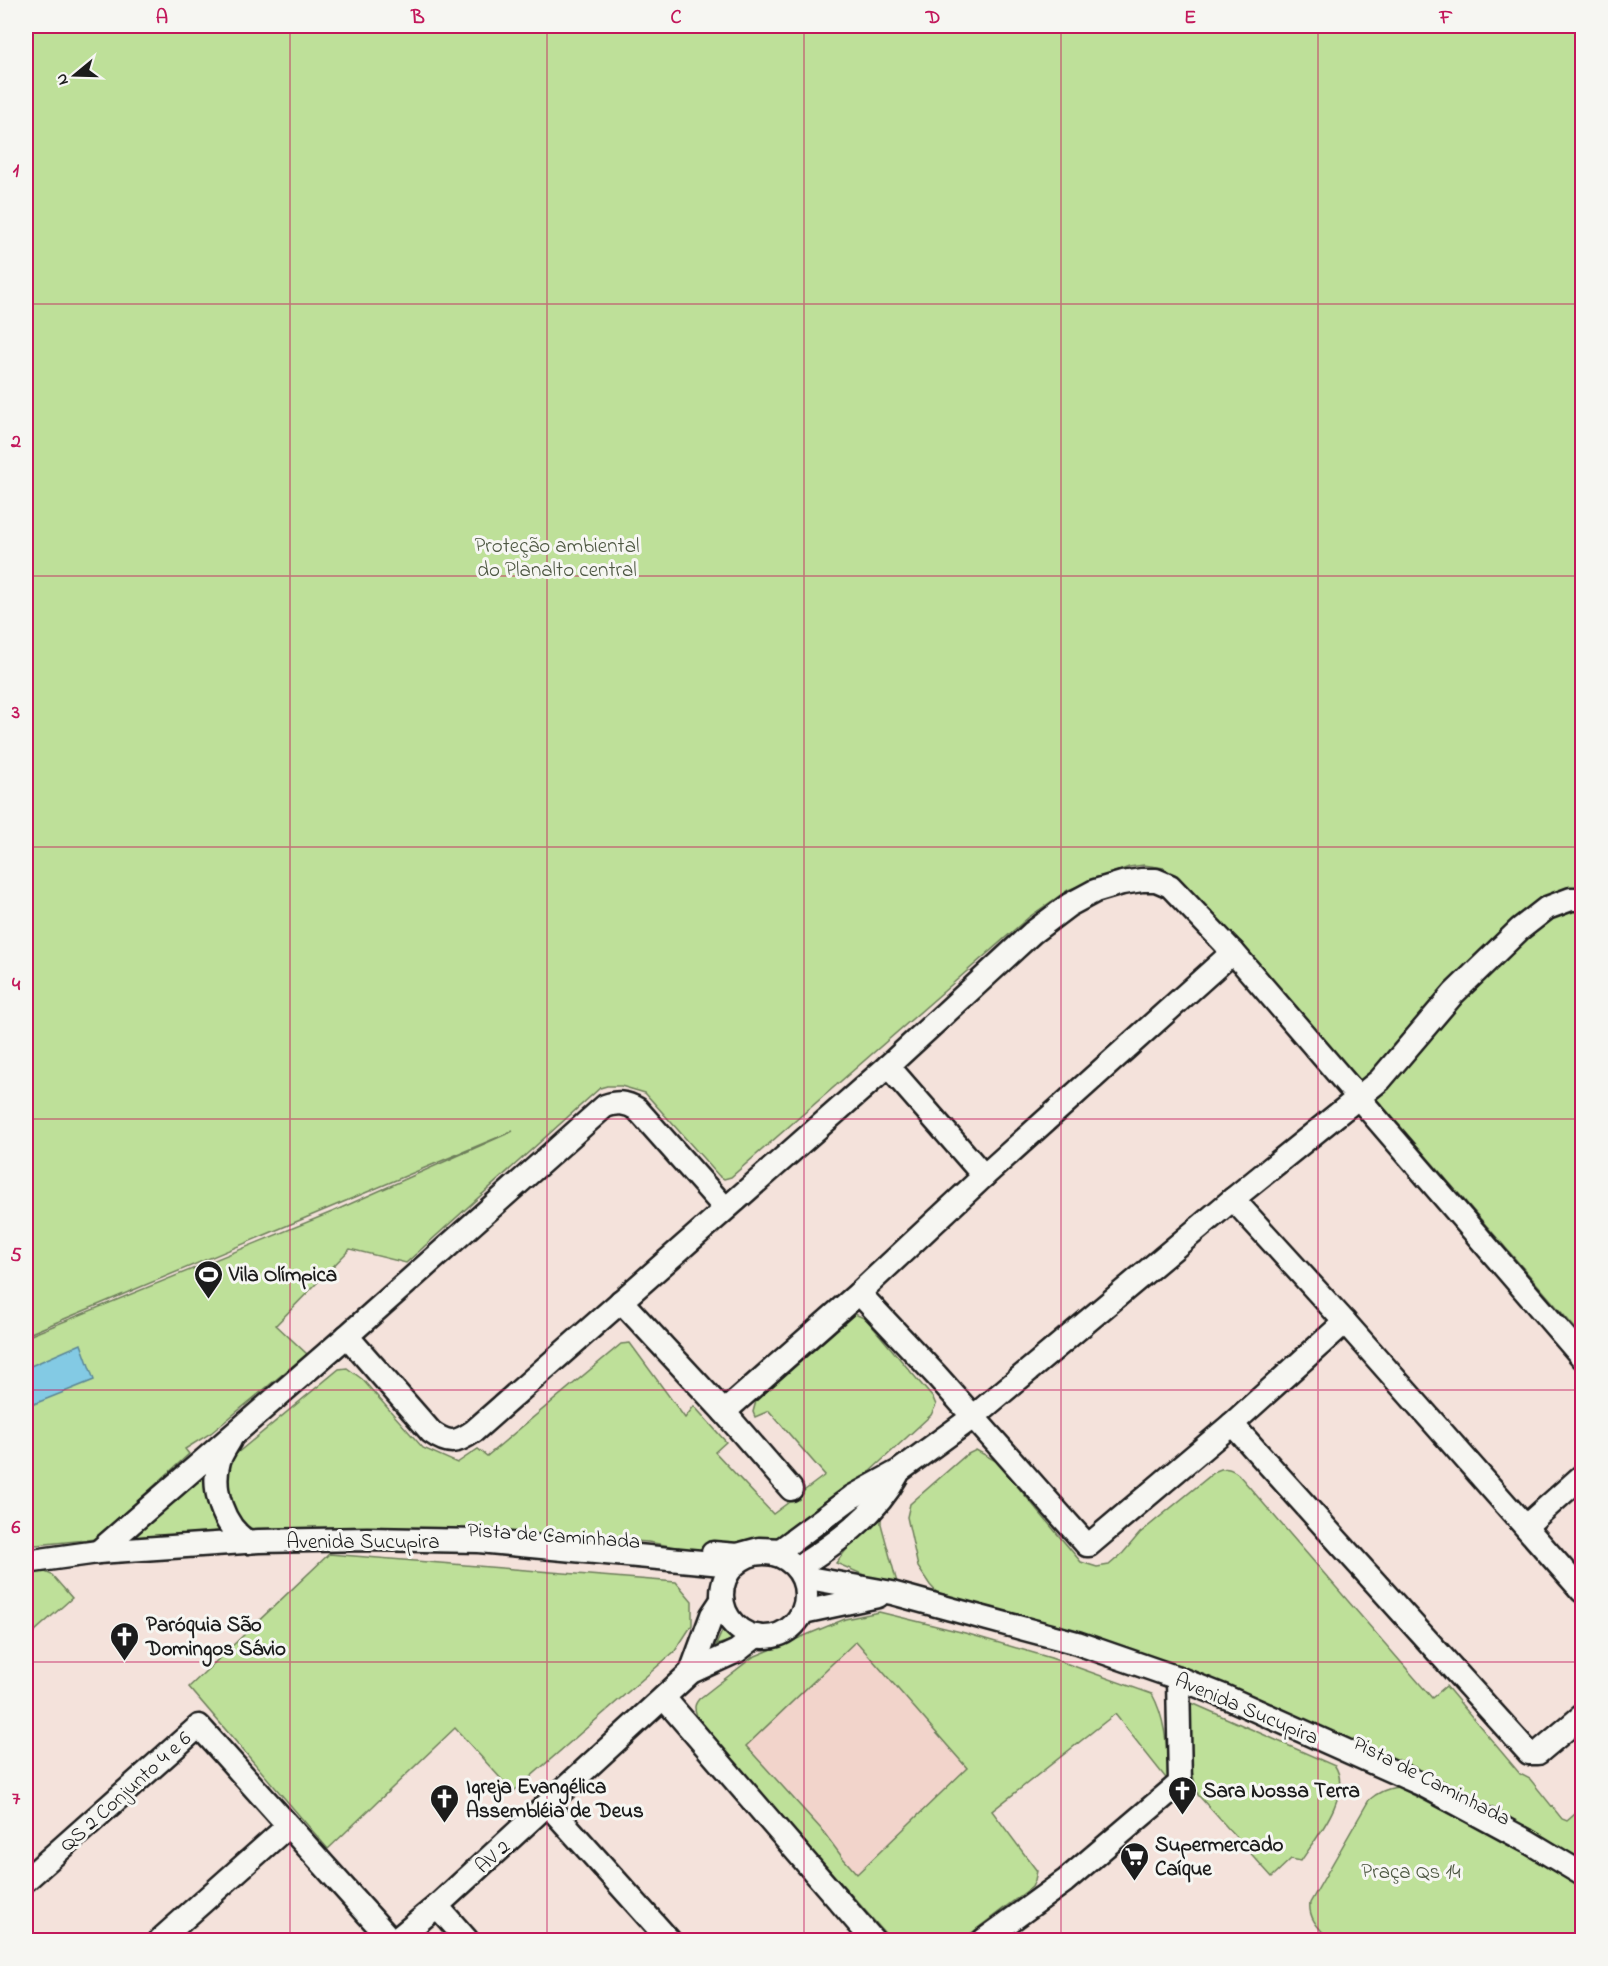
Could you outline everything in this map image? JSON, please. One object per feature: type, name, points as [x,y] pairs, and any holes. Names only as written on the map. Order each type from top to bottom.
[{"type":"street","points":[[347,1336],[431,1432],[450,1442],[461,1440],[888,1066],[1032,933],[1069,905],[1095,891],[1122,883],[1156,880],[1170,886],[1233,952],[1582,1357]]},
{"type":"street","points":[[722,1596],[723,1582],[733,1565],[752,1554],[779,1552],[852,1497],[899,1471],[973,1417],[1233,1199],[1360,1098],[1380,1080],[1454,993],[1520,929],[1547,908],[1571,899],[1582,899]]},
{"type":"street","points":[[724,1412],[859,1293],[984,1176],[1233,952]]},
{"type":"street","points":[[888,1066],[984,1176]]},
{"type":"street","points":[[103,1547],[347,1336],[605,1106],[622,1103],[630,1104],[637,1109],[725,1208]]},
{"type":"street","points":[[1233,1199],[1345,1322],[1582,1591]]},
{"type":"street","points":[[859,1293],[1089,1545],[1232,1424],[1345,1322]]},
{"type":"street","points":[[621,1301],[724,1412],[791,1489]]},
{"type":"street","points":[[1232,1424],[1529,1753],[1538,1753],[1582,1716]]},
{"type":"street","points":[[233,1434],[218,1462],[217,1486],[224,1514],[242,1537]]},
{"type":"street","points":[[800,1573],[866,1515],[892,1484],[899,1471]]},
{"type":"street","points":[[1526,1526],[1582,1476]]},
{"type":"street","name":"Pista de Caminhada","points":[[242,1537],[414,1528],[498,1530],[648,1542],[736,1555],[759,1549],[779,1552]]},
{"type":"street","name":"Avenida Sucupira","points":[[26,1562],[103,1547],[242,1537],[479,1541],[733,1565]]},
{"type":"street","points":[[701,1562],[722,1596],[728,1617],[733,1624],[747,1634],[775,1636],[784,1632],[798,1620],[803,1612],[806,1595],[800,1573],[779,1552]]},
{"type":"street","name":"Avenida Sucupira","points":[[800,1573],[892,1593],[1077,1643],[1178,1678],[1226,1697],[1422,1785],[1527,1841],[1582,1874]]},
{"type":"street","name":"Avenida Sucupira","points":[[803,1612],[892,1593]]},
{"type":"street","name":"AV 2","points":[[691,1672],[712,1615],[722,1596]]},
{"type":"street","name":"Pista de Caminhada","points":[[936,1596],[1046,1624],[1146,1655],[1266,1701],[1368,1747],[1482,1803],[1582,1862]]},
{"type":"street","name":"AV 2","points":[[396,1941],[548,1805],[691,1672],[736,1651],[750,1643],[756,1636]]},
{"type":"street","points":[[984,1941],[1065,1881],[1180,1783],[1178,1678]]},
{"type":"street","points":[[664,1698],[873,1941]]},
{"type":"street","name":"QS 2 Conjunto 4 e 6","points":[[26,1880],[199,1726],[288,1826]]},
{"type":"street","points":[[548,1805],[669,1941]]},
{"type":"street","points":[[160,1941],[288,1826],[391,1941]]},
{"type":"street","points":[[437,1906],[467,1941]]},
{"type":"shaded area","points":[[856,1641],[967,1768],[857,1874],[745,1746]]},
{"type":"green space","name":"Proteção ambiental do Planalto central","points":[[26,26],[1582,26],[1582,1336],[1355,1074],[1186,885],[1164,868],[1144,865],[1129,867],[1068,890],[1029,917],[731,1177],[724,1179],[719,1176],[645,1093],[621,1086],[600,1088],[406,1263],[350,1249],[276,1325],[307,1354],[211,1433],[185,1449],[189,1454],[96,1539],[26,1546],[26,1337],[332,1212],[513,1131],[26,1335]]},
{"type":"green space","points":[[855,1314],[866,1319],[933,1398],[936,1405],[931,1415],[855,1485],[776,1546],[704,1552],[648,1542],[455,1529],[257,1532],[234,1517],[223,1490],[230,1461],[236,1454],[339,1369],[347,1368],[362,1379],[423,1448],[457,1463],[478,1449],[487,1456],[621,1344],[630,1343],[685,1418],[694,1406],[726,1442],[715,1452],[773,1514],[825,1475],[769,1411],[755,1417],[753,1412],[756,1401]]},
{"type":"green space","points":[[976,1450],[996,1461],[1081,1562],[1097,1567],[1109,1565],[1140,1533],[1216,1471],[1230,1469],[1238,1474],[1432,1698],[1446,1686],[1520,1774],[1530,1779],[1562,1819],[1567,1821],[1582,1808],[1582,1868],[1412,1772],[941,1597],[918,1567],[907,1517],[910,1504],[966,1455]]},
{"type":"green space","points":[[209,1468],[232,1531],[119,1538]]},
{"type":"green space","points":[[881,1505],[881,1524],[899,1590],[836,1563]]},
{"type":"green space","points":[[329,1554],[676,1582],[692,1601],[692,1625],[675,1651],[513,1792],[455,1728],[328,1849],[189,1687]]},
{"type":"green space","points":[[34,1567],[52,1575],[72,1598],[26,1639],[26,1568]]},
{"type":"green space","points":[[879,1612],[965,1633],[1051,1658],[1152,1694],[1161,1715],[1167,1748],[1169,1782],[1115,1714],[992,1811],[1037,1871],[1032,1887],[962,1940],[891,1940],[725,1751],[697,1716],[695,1709],[699,1699],[753,1657],[845,1619]],"holes":[[[856,1641],[967,1768],[857,1874],[822,1830],[746,1746]]]},
{"type":"green space","points":[[724,1627],[744,1637],[716,1645]]},
{"type":"green space","points":[[1185,1700],[1335,1766],[1339,1777],[1336,1802],[1323,1828],[1301,1861],[1291,1859],[1272,1877],[1198,1795],[1190,1764]]},
{"type":"green space","name":"Praça Qs 14","points":[[1398,1787],[1582,1886],[1582,1940],[1330,1940],[1313,1919],[1310,1903],[1369,1800],[1382,1791]]},
{"type":"water","points":[[81,1344],[94,1380],[29,1406],[26,1398],[26,1368]]},
{"type":"place","name":"Vila Olímpica","points":[[208,1300]]},
{"type":"place","name":"Paróquia São Domingos Sávio","points":[[125,1662]]},
{"type":"place","name":"Sara Nossa Terra","points":[[1182,1816]]},
{"type":"place","name":"Igreja Evangélica Assembléia de Deus","points":[[445,1824]]},
{"type":"place","name":"Supermercado Caíque","points":[[1134,1882]]}]
